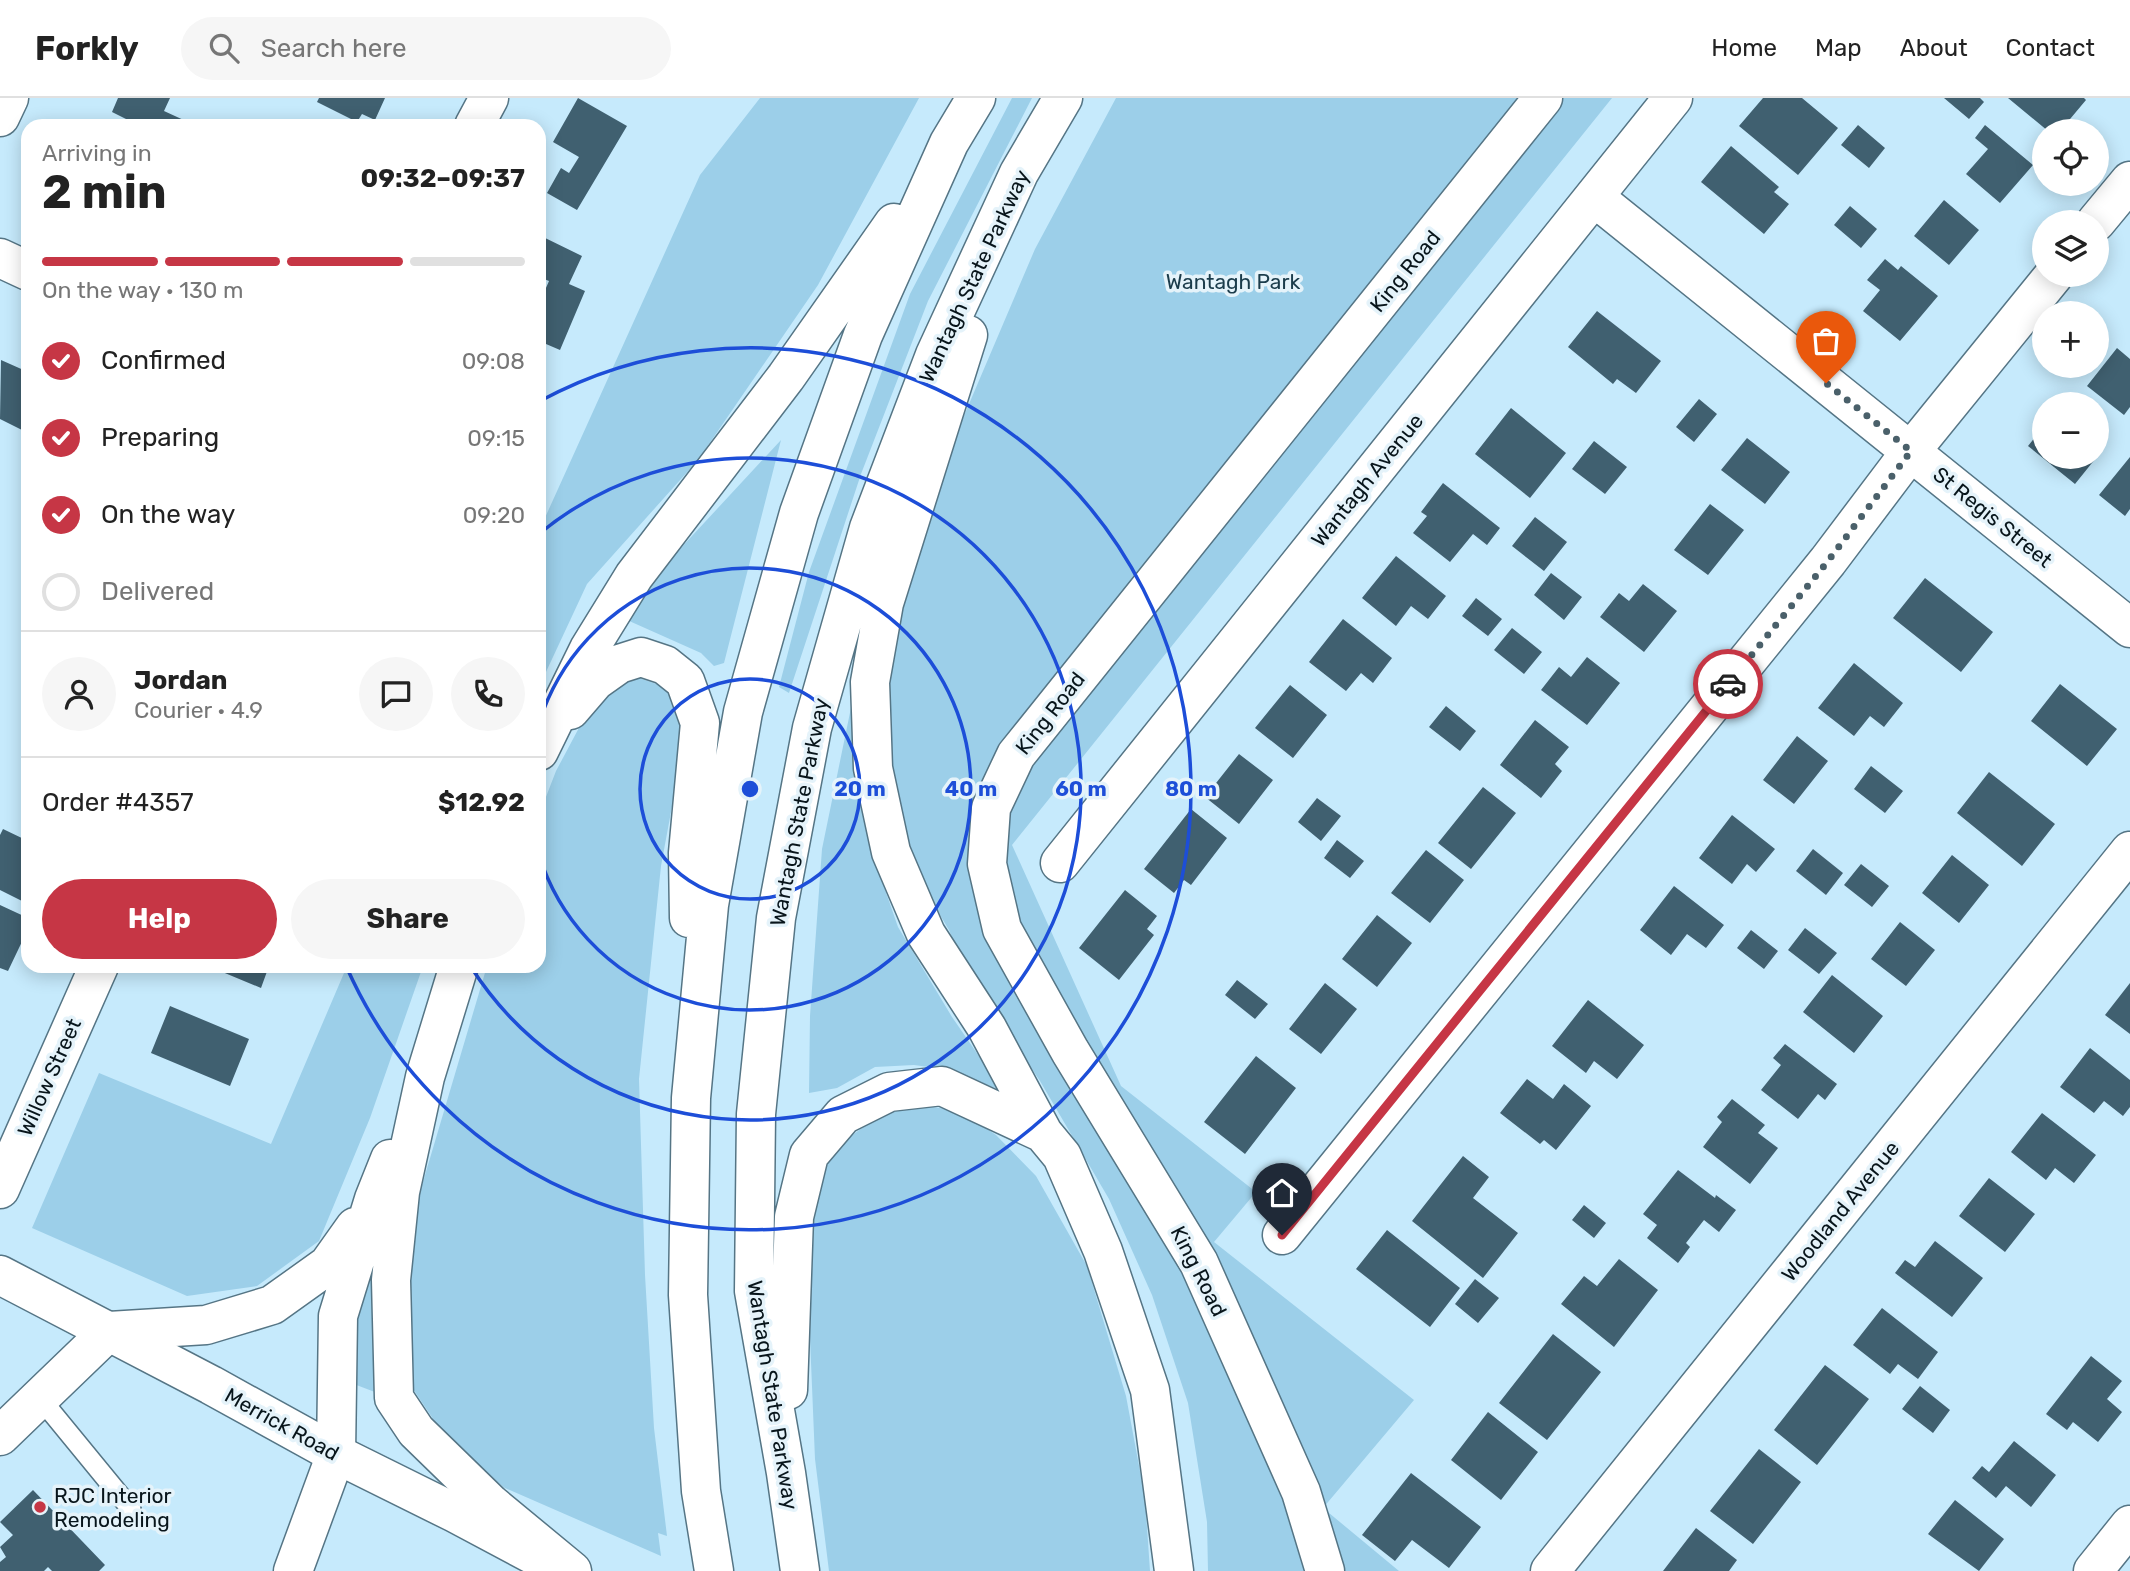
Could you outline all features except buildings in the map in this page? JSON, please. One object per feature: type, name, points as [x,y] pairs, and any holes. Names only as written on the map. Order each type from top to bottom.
[{"type":"main road","points":[[0,117],[9,98]]},
{"type":"main road","points":[[478,119],[489,98]]},
{"type":"main road","points":[[546,735],[589,649],[634,576],[786,377],[949,143],[976,98]]},
{"type":"main road","name":"Wantagh State Parkway","points":[[800,1571],[754,1291],[756,1114],[776,918],[812,728],[869,528],[935,355],[1019,173],[1063,98]]},
{"type":"main road","name":"King Road","points":[[1325,1571],[1301,1492],[1199,1263],[1070,1051],[1002,929],[987,864],[991,808],[1016,755],[1544,98]]},
{"type":"main road","name":"Wantagh Avenue","points":[[1060,863],[1673,98]]},
{"type":"main road","points":[[714,1571],[701,1491],[688,1295],[691,1098],[709,905],[743,712],[799,513],[854,361],[949,143]]},
{"type":"main road","points":[[1019,173],[884,603],[870,682],[873,768],[891,852],[926,934],[987,1028],[1043,1133],[1062,1156],[1103,1251],[1150,1390],[1174,1571]]},
{"type":"main road","points":[[2106,210],[2130,181]]},
{"type":"main road","name":"St Regis Street","points":[[1594,197],[2130,628]]},
{"type":"main road","points":[[0,258],[21,268]]},
{"type":"main road","points":[[1282,1235],[1828,561],[1911,451],[2044,287]]},
{"type":"main road","points":[[546,739],[595,681],[619,664],[641,657],[665,665],[685,681],[700,723],[688,853],[690,1216]]},
{"type":"main road","name":"Woodland Avenue","points":[[1550,1571],[2130,851]]},
{"type":"main road","name":"Willow Street","points":[[0,1188],[96,973]]},
{"type":"main road","points":[[457,973],[425,1077],[398,1205],[391,1280],[394,1398],[416,1431],[491,1504],[572,1571]]},
{"type":"main road","points":[[293,1571],[336,1454],[338,1316],[374,1199],[425,1077]]},
{"type":"main road","points":[[786,1473],[794,1217],[809,1155],[843,1115],[888,1092],[942,1086],[1043,1133]]},
{"type":"main road","points":[[0,1436],[109,1331],[206,1325],[272,1305],[328,1265],[374,1199]]},
{"type":"main road","name":"Merrick Road","points":[[0,1275],[336,1454],[526,1562],[565,1571]]},
{"type":"main road","points":[[2093,1571],[2130,1525]]},
{"type":"lane","points":[[40,1398],[131,1510]]},
{"type":"green space","points":[[760,98],[919,98],[818,285],[698,460],[587,584],[546,672],[546,516],[700,175]]},
{"type":"green space","points":[[1012,98],[1032,98],[928,301],[861,474],[789,693],[779,687],[809,572],[910,294]]},
{"type":"green space","name":"Wantagh Park","points":[[1116,98],[1612,98],[1012,845],[1121,1086],[1256,1192],[1214,1242],[1414,1400],[1323,1508],[1399,1571],[1208,1571],[1207,1522],[1188,1403],[1152,1295],[1109,1199],[1040,1081],[967,973],[949,930],[921,883],[891,793],[883,664],[946,458],[1035,249]]},
{"type":"green space","points":[[781,440],[724,663],[714,666],[701,653],[627,620],[666,564]]},
{"type":"green space","points":[[639,678],[665,687],[681,707],[685,736],[661,866],[639,1079],[645,1275],[654,1428],[667,1536],[658,1533],[661,1556],[505,1488],[452,1447],[413,1389],[397,1297],[420,1192],[485,973],[546,973],[546,797],[556,771],[589,709],[613,686]]},
{"type":"green space","points":[[853,698],[873,855],[898,927],[952,1017],[1003,1091],[950,1070],[914,1065],[875,1067],[837,1088],[809,1093],[810,1016],[822,849]]},
{"type":"green space","points":[[344,973],[421,973],[370,1118],[319,1241],[257,1286],[187,1296],[32,1228],[99,1073],[271,1144]]},
{"type":"green space","points":[[926,1106],[961,1111],[996,1135],[1036,1176],[1087,1266],[1126,1396],[1145,1498],[1150,1571],[829,1571],[815,1459],[805,1217],[817,1180],[843,1142],[881,1114]]},
{"type":"green space","points":[[374,1265],[380,1394],[346,1381],[367,1269]]},
{"type":"way so far","points":[[1728,684],[1828,561],[1911,451],[1826,383]]},
{"type":"place","name":"RJC Interior Remodeling","points":[[40,1507]]},
{"type":"route","points":[[1282,1235],[1728,684]]}]
